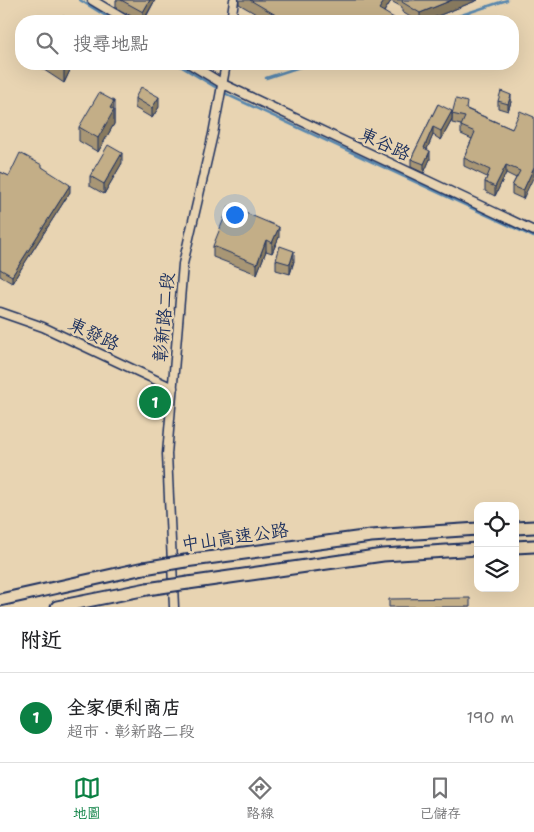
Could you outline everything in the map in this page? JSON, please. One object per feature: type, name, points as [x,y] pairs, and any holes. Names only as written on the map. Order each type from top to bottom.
[{"type":"highway","points":[[519,528],[534,527]]},
{"type":"highway","name":"中山高速公路","points":[[0,600],[144,568],[186,561],[372,536],[474,529]]},
{"type":"highway","points":[[519,547],[534,546]]},
{"type":"highway","points":[[57,607],[148,588],[188,582],[383,555],[474,549]]},
{"type":"street","points":[[92,0],[117,15]]},
{"type":"street","points":[[232,15],[234,0]]},
{"type":"street","name":"東谷路","points":[[200,70],[223,84],[534,231]]},
{"type":"street","points":[[223,84],[225,70]]},
{"type":"street","name":"彰新路二段","points":[[174,607],[167,454],[183,264],[223,84]]},
{"type":"street","name":"東發路","points":[[0,312],[43,327],[172,388]]},
{"type":"building","points":[[121,0],[150,0],[143,12]]},
{"type":"building","points":[[250,0],[385,0],[379,9],[389,15],[276,15]]},
{"type":"building","points":[[403,0],[452,0],[420,13],[402,2]]},
{"type":"building","points":[[141,87],[159,97],[152,108],[135,98]]},
{"type":"building","points":[[501,91],[511,95],[508,104],[498,101]]},
{"type":"building","points":[[99,93],[114,101],[110,108],[114,110],[98,138],[79,127]]},
{"type":"building","points":[[456,99],[467,102],[466,109],[512,129],[520,111],[534,117],[534,167],[523,191],[512,186],[520,171],[506,165],[495,187],[485,182],[490,170],[464,158],[475,132],[461,126],[465,117],[452,114]]},
{"type":"building","points":[[438,104],[452,111],[441,131],[433,127],[424,148],[430,151],[424,164],[411,159]]},
{"type":"building","points":[[108,145],[122,153],[104,184],[90,176]]},
{"type":"building","points":[[20,153],[42,165],[42,167],[70,185],[12,276],[0,269],[0,172],[9,176]]},
{"type":"building","points":[[229,206],[279,227],[272,243],[266,240],[257,264],[213,246]]},
{"type":"building","points":[[280,246],[294,251],[290,264],[276,260]]},
{"type":"building","points":[[470,598],[470,607],[389,607],[389,599]]},
{"type":"waterway","points":[[80,0],[104,15]]},
{"type":"waterway","points":[[461,15],[507,0]]},
{"type":"waterway","points":[[187,70],[230,96],[534,237]]},
{"type":"waterway","points":[[266,78],[291,70]]},
{"type":"place","name":"全家便利商店","points":[[155,402]]}]
